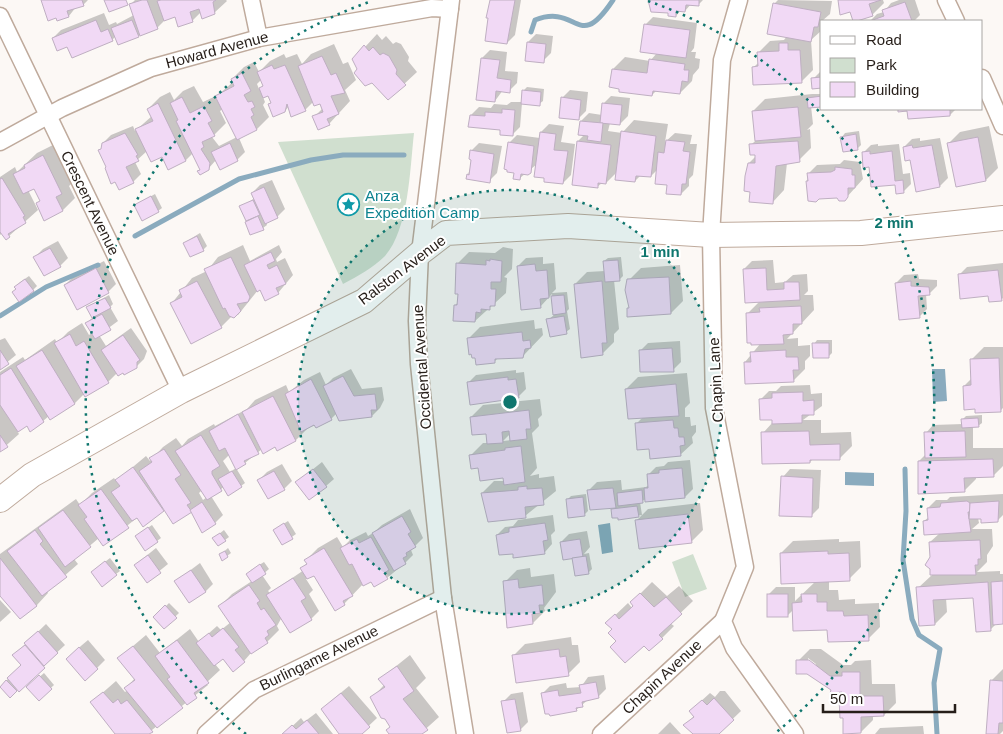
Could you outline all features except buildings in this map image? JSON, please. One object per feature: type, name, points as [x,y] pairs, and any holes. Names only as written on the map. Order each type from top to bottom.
[{"type":"street","points":[[251,0],[259,38]]},
{"type":"street","name":"Chapin Lane","points":[[723,621],[745,567],[714,408],[711,235],[722,60],[739,0]]},
{"type":"street","points":[[946,0],[956,20]]},
{"type":"street","name":"Howard Avenue","points":[[0,142],[47,115],[151,68],[259,38],[451,5]]},
{"type":"street","name":"Occidental Avenue","points":[[451,5],[420,253],[417,321],[419,364],[443,598],[465,734]]},
{"type":"street","name":"Crescent Avenue","points":[[0,16],[182,390]]},
{"type":"street","points":[[983,80],[1003,126]]},
{"type":"street","name":"Ralston Avenue","points":[[0,500],[32,475],[182,390],[364,301],[420,253],[446,234],[568,226],[711,235],[862,234],[1003,218]]},
{"type":"street","name":"Burlingame Avenue","points":[[206,734],[254,690],[443,598]]},
{"type":"street","points":[[723,621],[734,648],[795,734]]},
{"type":"street","name":"Chapin Avenue","points":[[601,734],[723,621]]},
{"type":"green space","points":[[414,133],[404,214],[393,244],[385,256],[375,264],[343,284],[278,142]]},
{"type":"green space","points":[[693,554],[707,589],[685,597],[672,562]]},
{"type":"water","points":[[932,369],[945,369],[947,401],[933,402]]},
{"type":"water","points":[[845,472],[874,473],[874,486],[845,485]]},
{"type":"water","points":[[610,523],[613,552],[602,554],[598,525]]},
{"type":"waterway","points":[[531,32],[535,20],[550,16],[561,17],[584,26],[592,24],[601,16],[613,0]]},
{"type":"waterway","points":[[135,236],[239,179],[311,160],[343,155],[404,155]]},
{"type":"waterway","points":[[0,316],[46,287],[98,265]]},
{"type":"waterway","points":[[905,469],[906,511],[903,560],[912,619],[919,635],[940,649],[934,683],[937,734]]},
{"type":"place","name":"Anza Expedition Camp","points":[[349,205]]}]
